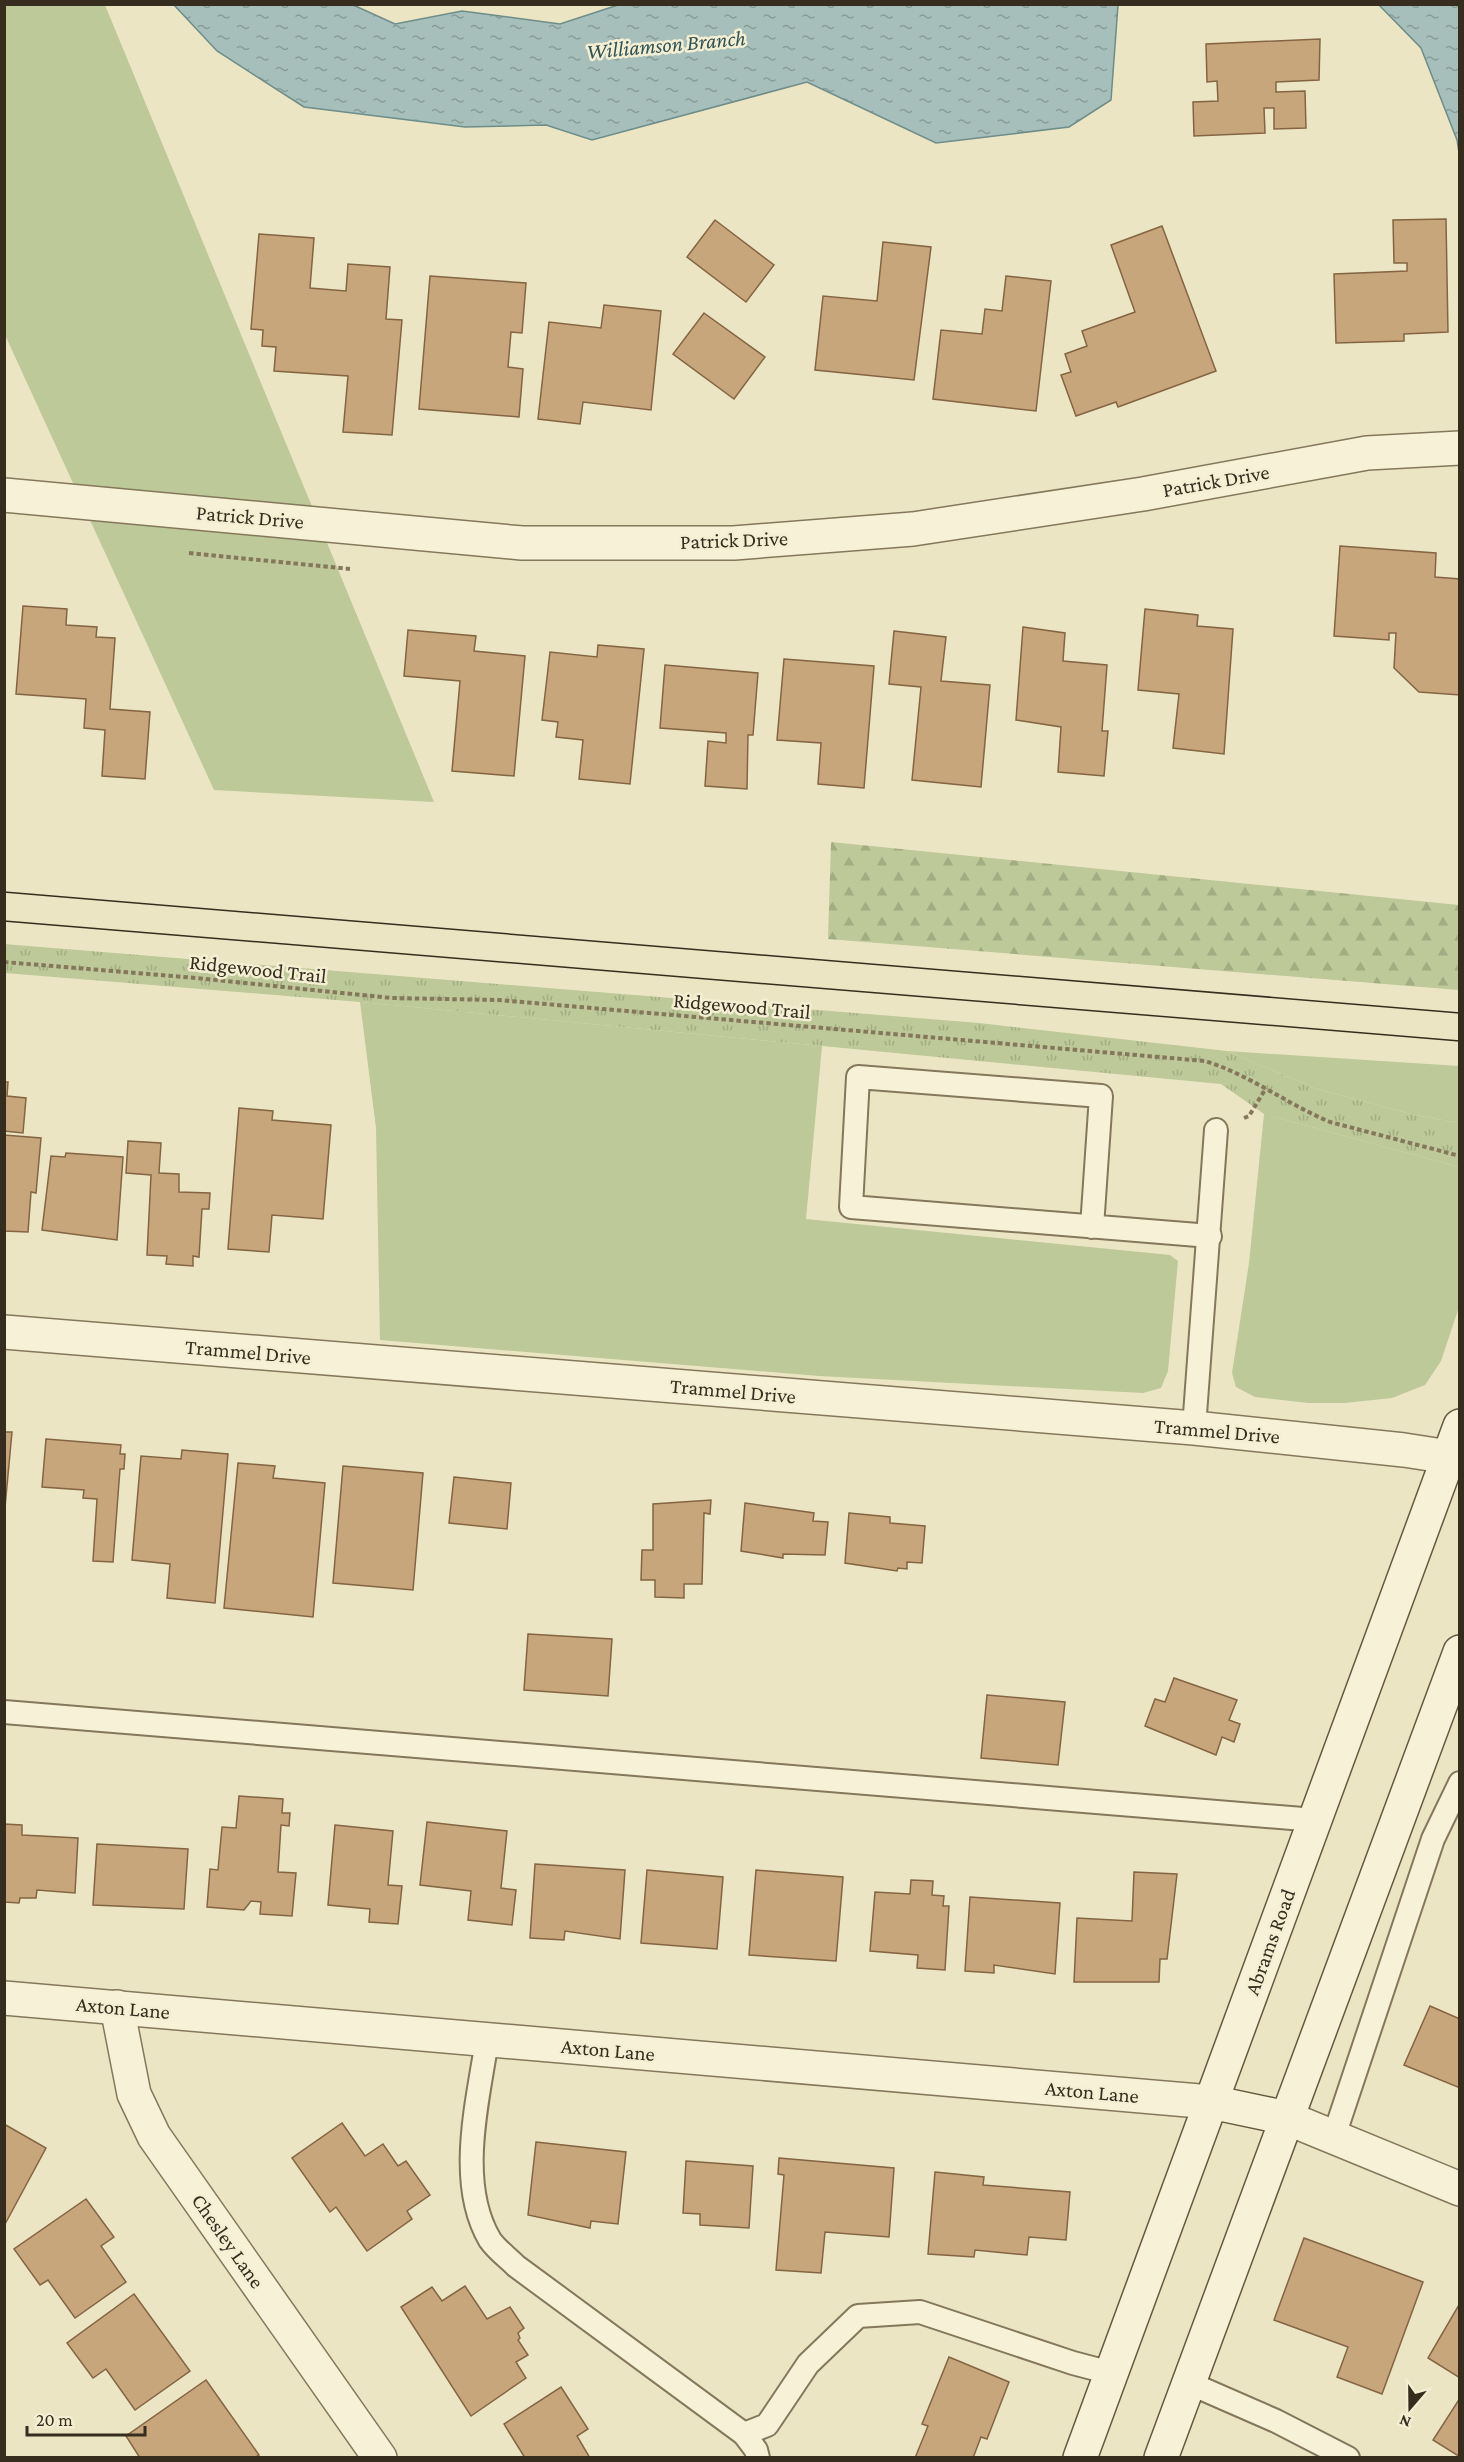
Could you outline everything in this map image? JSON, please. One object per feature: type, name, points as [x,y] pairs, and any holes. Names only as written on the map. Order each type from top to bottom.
[{"type":"street","name":"Patrick Drive","points":[[4,495],[522,543],[734,543],[913,529],[1143,494],[1367,453],[1460,448]]},
{"type":"street","name":"Trammel Drive","points":[[4,1332],[1194,1428],[1404,1450],[1454,1459]]},
{"type":"street","name":"Abrams Road","points":[[1080,2457],[1314,1820],[1454,1459],[1460,1426]]},
{"type":"street","points":[[1161,2457],[1460,1652]]},
{"type":"street","name":"Axton Lane","points":[[4,1998],[1211,2102],[1287,2118],[1460,2189]]},
{"type":"street","name":"Chesley Lane","points":[[117,2007],[134,2094],[154,2136],[380,2457]]},
{"type":"lane","points":[[1092,1227],[1101,1096],[858,1077],[850,1208],[1092,1227],[1210,1236]]},
{"type":"lane","points":[[1194,1428],[1210,1236],[1216,1130]]},
{"type":"lane","points":[[4,1712],[1314,1820]]},
{"type":"lane","points":[[1334,2136],[1433,1839],[1460,1783]]},
{"type":"lane","points":[[487,2040],[472,2150],[474,2199],[490,2241],[516,2266],[744,2434],[756,2450],[758,2457]]},
{"type":"lane","points":[[744,2434],[767,2425],[808,2364],[858,2316],[920,2312],[1111,2373]]},
{"type":"lane","points":[[1189,2383],[1276,2421],[1348,2457]]},
{"type":"path","points":[[184,552],[350,569]]},
{"type":"path","name":"Ridgewood Trail","points":[[4,962],[196,978],[391,998],[499,1000],[1205,1061],[1228,1068],[1330,1122],[1458,1155]]},
{"type":"green space","points":[[4,5],[105,5],[434,802],[214,790],[5,335]]},
{"type":"green space","points":[[831,842],[1459,905],[1459,990],[828,939]]},
{"type":"green space","points":[[4,944],[979,1023],[1227,1051],[1314,1088],[1415,1115],[1459,1123],[1459,1167],[1264,1114],[1221,1084],[360,1002],[5,973]]},
{"type":"green space","points":[[360,1002],[822,1046],[806,1219],[1170,1255],[1178,1261],[1168,1371],[1161,1388],[1143,1393],[819,1376],[380,1340],[376,1128]]},
{"type":"green space","points":[[1227,1051],[1459,1066],[1459,1123],[1415,1115],[1314,1088]]},
{"type":"green space","points":[[1264,1114],[1459,1167],[1459,1307],[1441,1361],[1425,1385],[1392,1398],[1345,1403],[1309,1403],[1255,1397],[1236,1387],[1232,1373],[1249,1263]]},
{"type":"water","name":"Williamson Branch","points":[[351,4],[395,24],[462,11],[560,24],[621,4],[1118,5],[1111,100],[1069,127],[936,143],[807,82],[592,140],[546,125],[465,127],[304,107],[217,51],[174,5]]},
{"type":"water","points":[[1379,5],[1459,5],[1459,153],[1457,140],[1421,48]]},
{"type":"building","points":[[1320,39],[1319,80],[1276,82],[1276,92],[1305,91],[1306,128],[1274,129],[1274,108],[1264,108],[1265,133],[1194,136],[1193,102],[1218,101],[1217,81],[1207,82],[1206,44]]},
{"type":"building","points":[[1446,219],[1448,332],[1404,334],[1404,341],[1336,343],[1334,274],[1407,271],[1407,263],[1394,263],[1393,220]]},
{"type":"building","points":[[715,220],[774,265],[746,302],[687,257]]},
{"type":"building","points":[[1162,226],[1216,371],[1118,407],[1116,402],[1076,416],[1061,375],[1071,372],[1065,354],[1087,346],[1082,331],[1135,312],[1111,245]]},
{"type":"building","points":[[259,234],[314,238],[310,288],[346,291],[348,264],[390,267],[386,319],[402,320],[392,435],[343,432],[348,376],[274,371],[276,347],[262,346],[263,330],[251,329]]},
{"type":"building","points":[[883,242],[931,247],[914,380],[815,370],[823,296],[877,301]]},
{"type":"building","points":[[430,276],[526,283],[522,333],[511,332],[508,367],[523,369],[519,417],[419,409]]},
{"type":"building","points":[[1006,276],[1051,281],[1036,411],[933,399],[941,330],[982,334],[985,309],[1002,311]]},
{"type":"building","points":[[604,305],[661,311],[651,410],[583,402],[580,424],[538,419],[549,322],[601,328]]},
{"type":"building","points":[[704,313],[765,357],[734,399],[673,354]]},
{"type":"building","points":[[1340,546],[1436,553],[1435,577],[1460,579],[1460,695],[1419,692],[1394,668],[1396,633],[1389,633],[1389,640],[1334,636]]},
{"type":"building","points":[[23,606],[67,609],[66,625],[97,627],[96,637],[115,638],[110,709],[150,712],[145,779],[102,776],[105,730],[84,728],[86,699],[16,694]]},
{"type":"building","points":[[1145,609],[1198,615],[1197,626],[1233,629],[1224,754],[1173,748],[1179,694],[1138,690]]},
{"type":"building","points":[[1023,627],[1065,633],[1063,661],[1107,665],[1102,731],[1108,731],[1104,776],[1058,772],[1061,727],[1016,720]]},
{"type":"building","points":[[408,630],[476,636],[474,651],[525,656],[514,776],[452,771],[460,681],[404,676]]},
{"type":"building","points":[[894,631],[946,637],[941,681],[990,685],[981,787],[912,780],[921,687],[889,684]]},
{"type":"building","points":[[598,645],[644,649],[630,784],[579,779],[583,740],[556,737],[558,722],[542,720],[550,652],[597,657]]},
{"type":"building","points":[[784,659],[874,666],[864,788],[818,784],[821,743],[777,740]]},
{"type":"building","points":[[665,665],[758,673],[753,735],[748,735],[747,789],[705,786],[708,741],[726,743],[726,733],[660,728]]},
{"type":"building","points":[[4,1082],[8,1082],[7,1096],[26,1098],[23,1133],[4,1131]]},
{"type":"building","points":[[239,1108],[273,1111],[272,1120],[331,1125],[323,1219],[272,1215],[269,1252],[228,1249]]},
{"type":"building","points":[[4,1135],[41,1138],[36,1193],[31,1192],[28,1232],[4,1231]]},
{"type":"building","points":[[128,1141],[161,1143],[159,1173],[179,1174],[179,1192],[210,1193],[209,1209],[202,1209],[199,1257],[193,1256],[193,1266],[166,1264],[167,1256],[147,1255],[151,1175],[126,1173]]},
{"type":"building","points":[[66,1153],[123,1157],[117,1240],[42,1230],[51,1156],[65,1157]]},
{"type":"building","points":[[4,1432],[12,1432],[4,1518]]},
{"type":"building","points":[[46,1439],[121,1445],[120,1454],[125,1454],[124,1469],[120,1469],[113,1562],[93,1561],[97,1499],[83,1498],[84,1490],[42,1487]]},
{"type":"building","points":[[182,1450],[228,1454],[215,1603],[167,1598],[170,1564],[132,1560],[141,1456],[181,1459]]},
{"type":"building","points":[[238,1463],[275,1466],[273,1478],[325,1483],[313,1617],[224,1608]]},
{"type":"building","points":[[343,1466],[423,1473],[413,1590],[333,1583]]},
{"type":"building","points":[[454,1477],[511,1483],[507,1529],[449,1523]]},
{"type":"building","points":[[711,1500],[710,1514],[704,1513],[702,1584],[684,1584],[684,1598],[655,1597],[655,1580],[641,1580],[642,1550],[653,1550],[653,1504]]},
{"type":"building","points":[[745,1503],[814,1513],[813,1521],[828,1522],[825,1555],[783,1554],[783,1558],[741,1551]]},
{"type":"building","points":[[849,1513],[890,1517],[890,1523],[925,1526],[922,1563],[907,1562],[907,1569],[898,1568],[897,1571],[845,1563]]},
{"type":"building","points":[[528,1634],[612,1639],[608,1696],[524,1690]]},
{"type":"building","points":[[1174,1678],[1237,1700],[1229,1720],[1240,1724],[1234,1742],[1222,1737],[1216,1755],[1145,1726],[1155,1699],[1165,1702]]},
{"type":"building","points":[[987,1695],[1065,1702],[1058,1765],[981,1758]]},
{"type":"building","points":[[239,1796],[283,1799],[282,1813],[290,1813],[289,1826],[281,1825],[278,1872],[296,1873],[292,1916],[260,1914],[261,1902],[251,1901],[244,1910],[207,1907],[210,1869],[218,1870],[222,1827],[236,1828]]},
{"type":"building","points":[[427,1822],[507,1831],[501,1888],[516,1890],[512,1925],[468,1920],[471,1891],[420,1885]]},
{"type":"building","points":[[4,1824],[22,1825],[22,1835],[78,1838],[75,1893],[37,1890],[36,1898],[20,1898],[19,1903],[4,1902]]},
{"type":"building","points":[[335,1825],[393,1831],[388,1885],[402,1886],[398,1924],[369,1922],[370,1909],[328,1905]]},
{"type":"building","points":[[97,1844],[188,1849],[184,1909],[93,1905]]},
{"type":"building","points":[[535,1864],[625,1870],[620,1939],[565,1931],[564,1940],[530,1938]]},
{"type":"building","points":[[647,1870],[723,1877],[717,1949],[641,1943]]},
{"type":"building","points":[[756,1870],[843,1877],[836,1961],[749,1955]]},
{"type":"building","points":[[1134,1872],[1177,1874],[1167,1959],[1160,1959],[1159,1982],[1074,1982],[1077,1918],[1132,1921]]},
{"type":"building","points":[[911,1880],[933,1881],[932,1895],[944,1896],[943,1906],[949,1906],[945,1970],[917,1968],[918,1955],[870,1951],[875,1892],[910,1894]]},
{"type":"building","points":[[970,1897],[1060,1903],[1055,1974],[994,1965],[994,1973],[965,1971]]},
{"type":"building","points":[[1430,2006],[1460,2019],[1460,2088],[1404,2065]]},
{"type":"building","points":[[342,2123],[365,2156],[383,2144],[398,2166],[406,2161],[430,2195],[407,2211],[412,2219],[367,2251],[336,2207],[330,2212],[292,2158]]},
{"type":"building","points":[[4,2124],[46,2148],[4,2226]]},
{"type":"building","points":[[536,2142],[626,2152],[618,2224],[591,2221],[590,2228],[528,2215]]},
{"type":"building","points":[[779,2158],[894,2168],[889,2237],[825,2232],[821,2273],[776,2270],[784,2175],[778,2174]]},
{"type":"building","points":[[686,2161],[753,2166],[749,2228],[700,2225],[700,2214],[683,2213]]},
{"type":"building","points":[[935,2172],[984,2177],[983,2185],[1070,2192],[1066,2240],[1029,2237],[1027,2255],[975,2250],[974,2257],[928,2254]]},
{"type":"building","points":[[86,2199],[114,2237],[101,2246],[126,2282],[75,2318],[48,2280],[40,2285],[14,2249]]},
{"type":"building","points":[[1304,2238],[1423,2282],[1382,2394],[1337,2377],[1348,2347],[1274,2320]]},
{"type":"building","points":[[465,2286],[487,2319],[510,2307],[524,2328],[518,2333],[520,2338],[518,2340],[528,2355],[516,2362],[526,2378],[471,2416],[401,2307],[432,2287],[442,2301]]},
{"type":"building","points":[[134,2294],[190,2371],[135,2410],[106,2369],[93,2378],[67,2343]]},
{"type":"building","points":[[1460,2303],[1460,2378],[1428,2358]]},
{"type":"building","points":[[949,2357],[1009,2382],[987,2439],[981,2437],[973,2458],[915,2458],[928,2426],[922,2424]]},
{"type":"building","points":[[206,2380],[259,2455],[254,2458],[140,2458],[126,2436]]},
{"type":"building","points":[[561,2387],[588,2429],[577,2436],[590,2458],[525,2458],[504,2424]]},
{"type":"building","points":[[1460,2398],[1460,2457],[1433,2440]]},
{"type":"tram line","points":[[4,892],[1460,1013]]},
{"type":"tram line","points":[[4,921],[1460,1041]]}]
